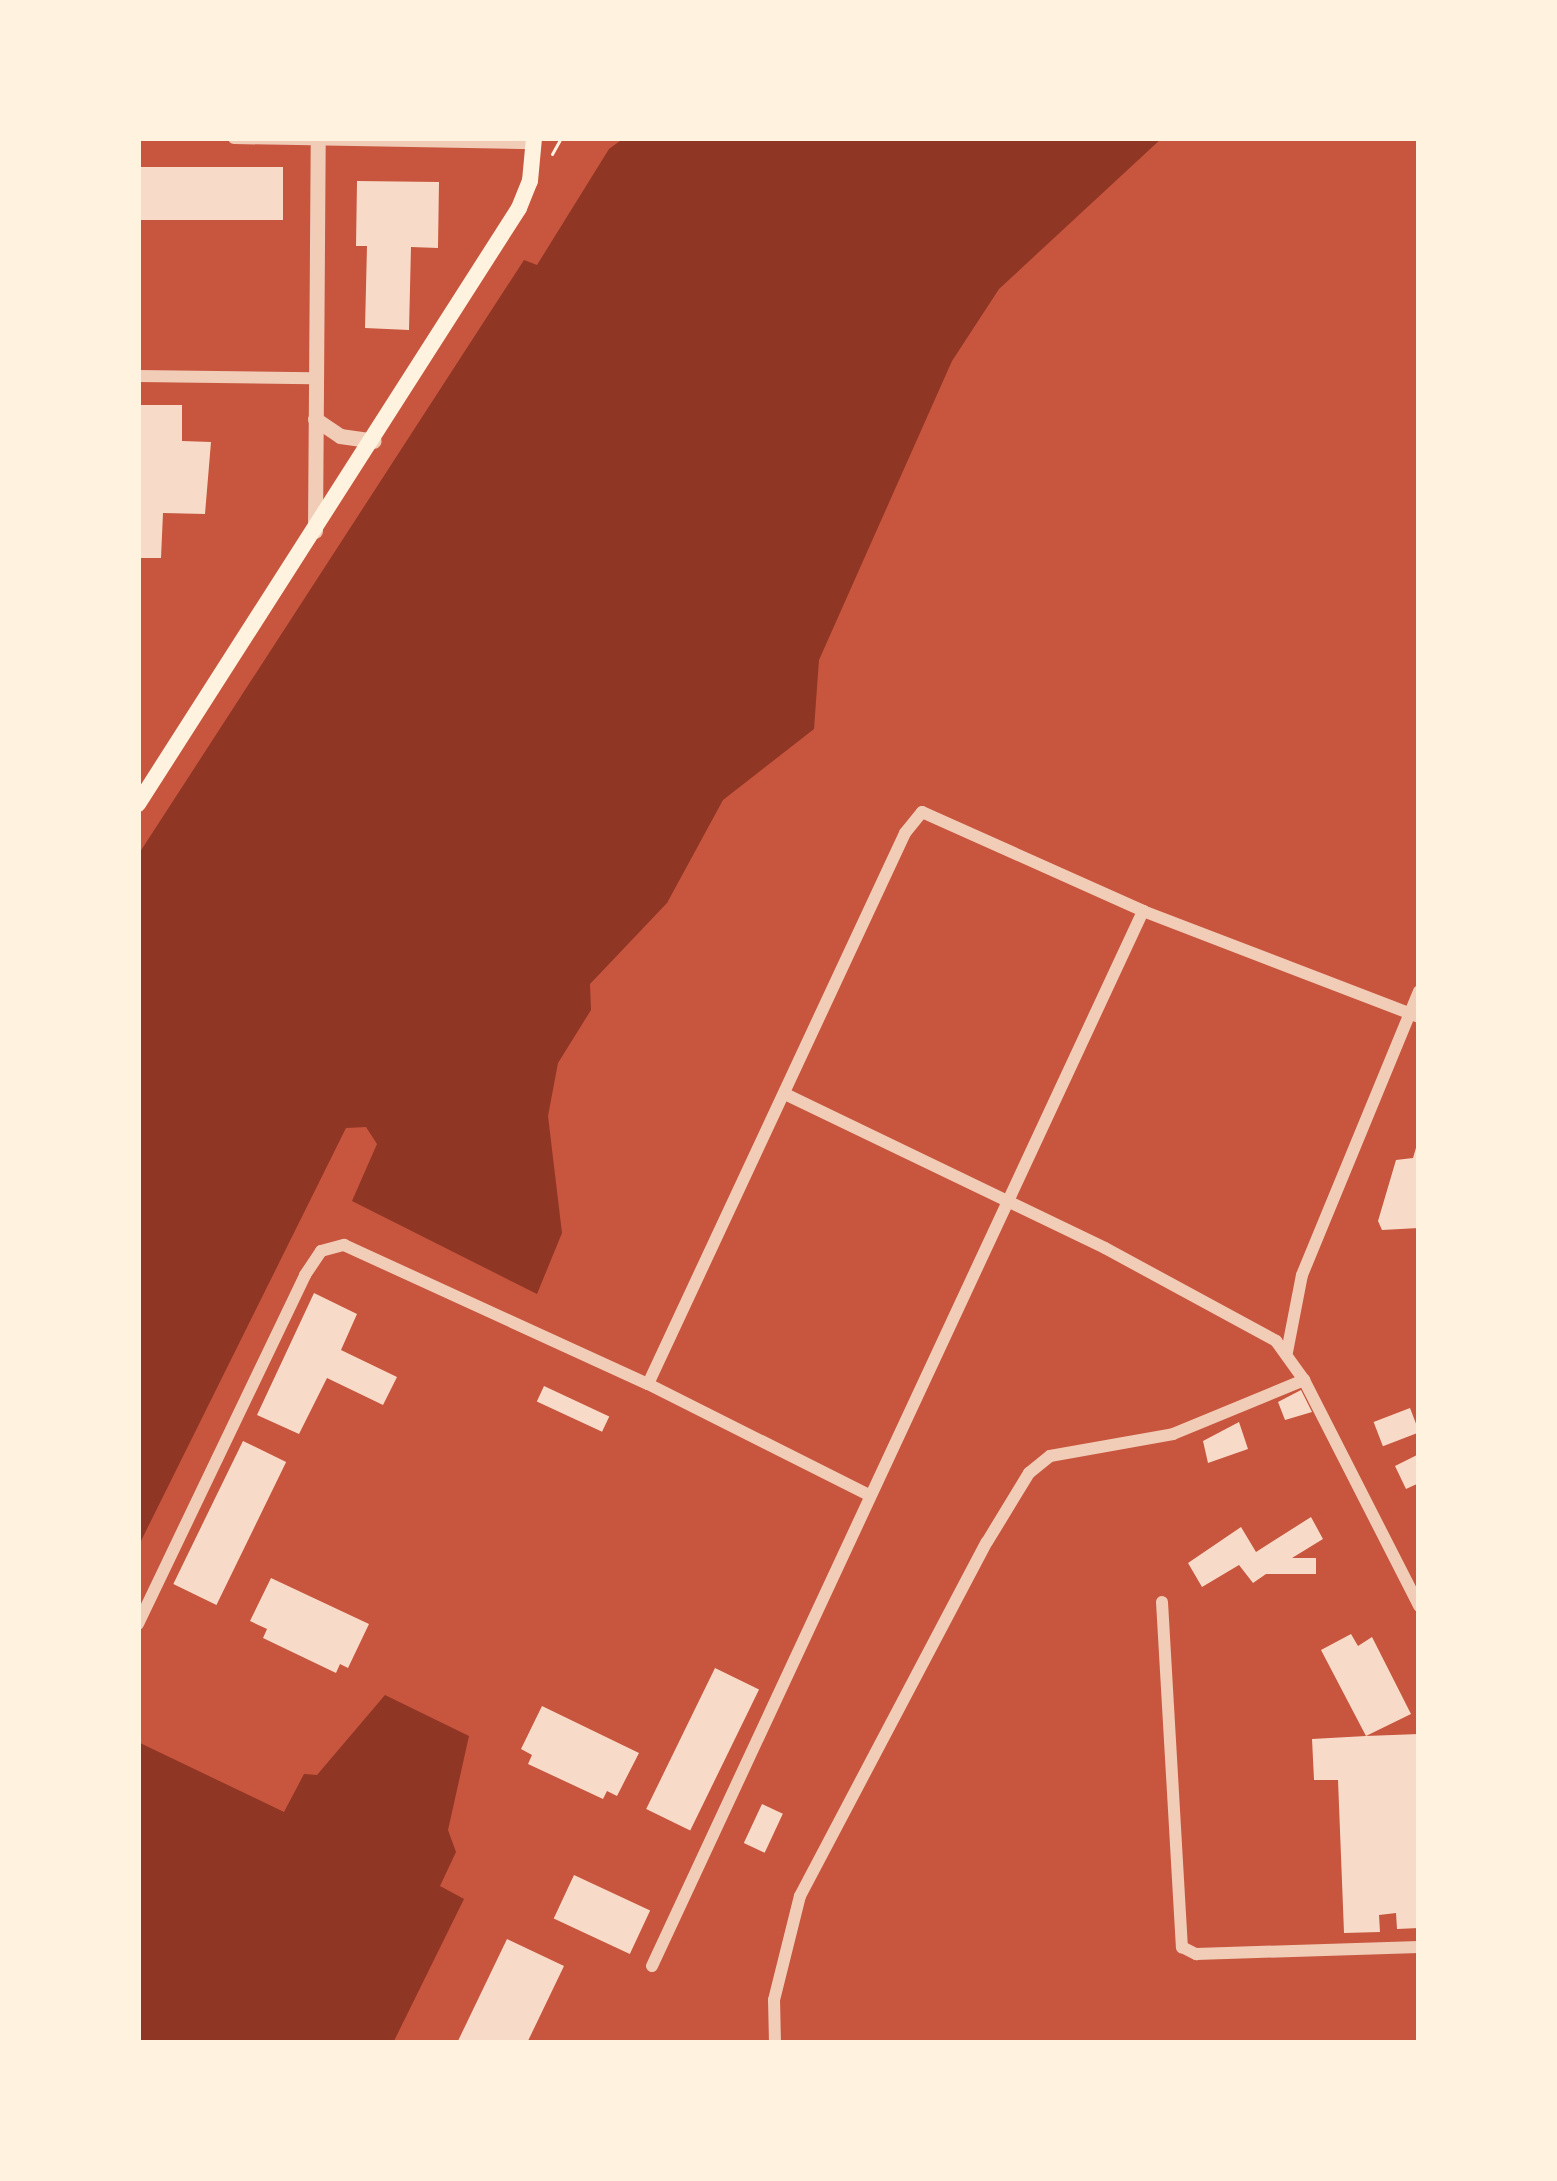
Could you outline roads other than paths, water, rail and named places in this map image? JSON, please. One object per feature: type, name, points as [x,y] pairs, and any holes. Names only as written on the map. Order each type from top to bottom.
[{"type":"main road","points":[[138,805],[519,208],[530,181],[534,140]]},
{"type":"street","points":[[233,138],[534,140]]},
{"type":"street","points":[[315,532],[318,139]]},
{"type":"street","points":[[138,376],[313,378]]},
{"type":"street","points":[[314,419],[340,436],[374,441]]},
{"type":"street","points":[[648,1384],[905,832],[922,812],[1143,911],[1414,1015]]},
{"type":"street","points":[[652,1966],[1143,911]]},
{"type":"street","points":[[1287,1352],[1302,1275],[1414,1015],[1419,991]]},
{"type":"street","points":[[785,1094],[1007,1198],[1264,1331],[1287,1352],[1304,1380],[1419,1606]]},
{"type":"street","points":[[138,1624],[304,1275],[321,1251],[344,1245],[648,1384],[869,1495]]},
{"type":"street","points":[[775,2043],[774,2000],[800,1896],[976,1561],[1029,1473],[1050,1456],[1173,1434],[1304,1380]]},
{"type":"street","points":[[1162,1602],[1182,1947],[1196,1954],[1419,1947]]}]
